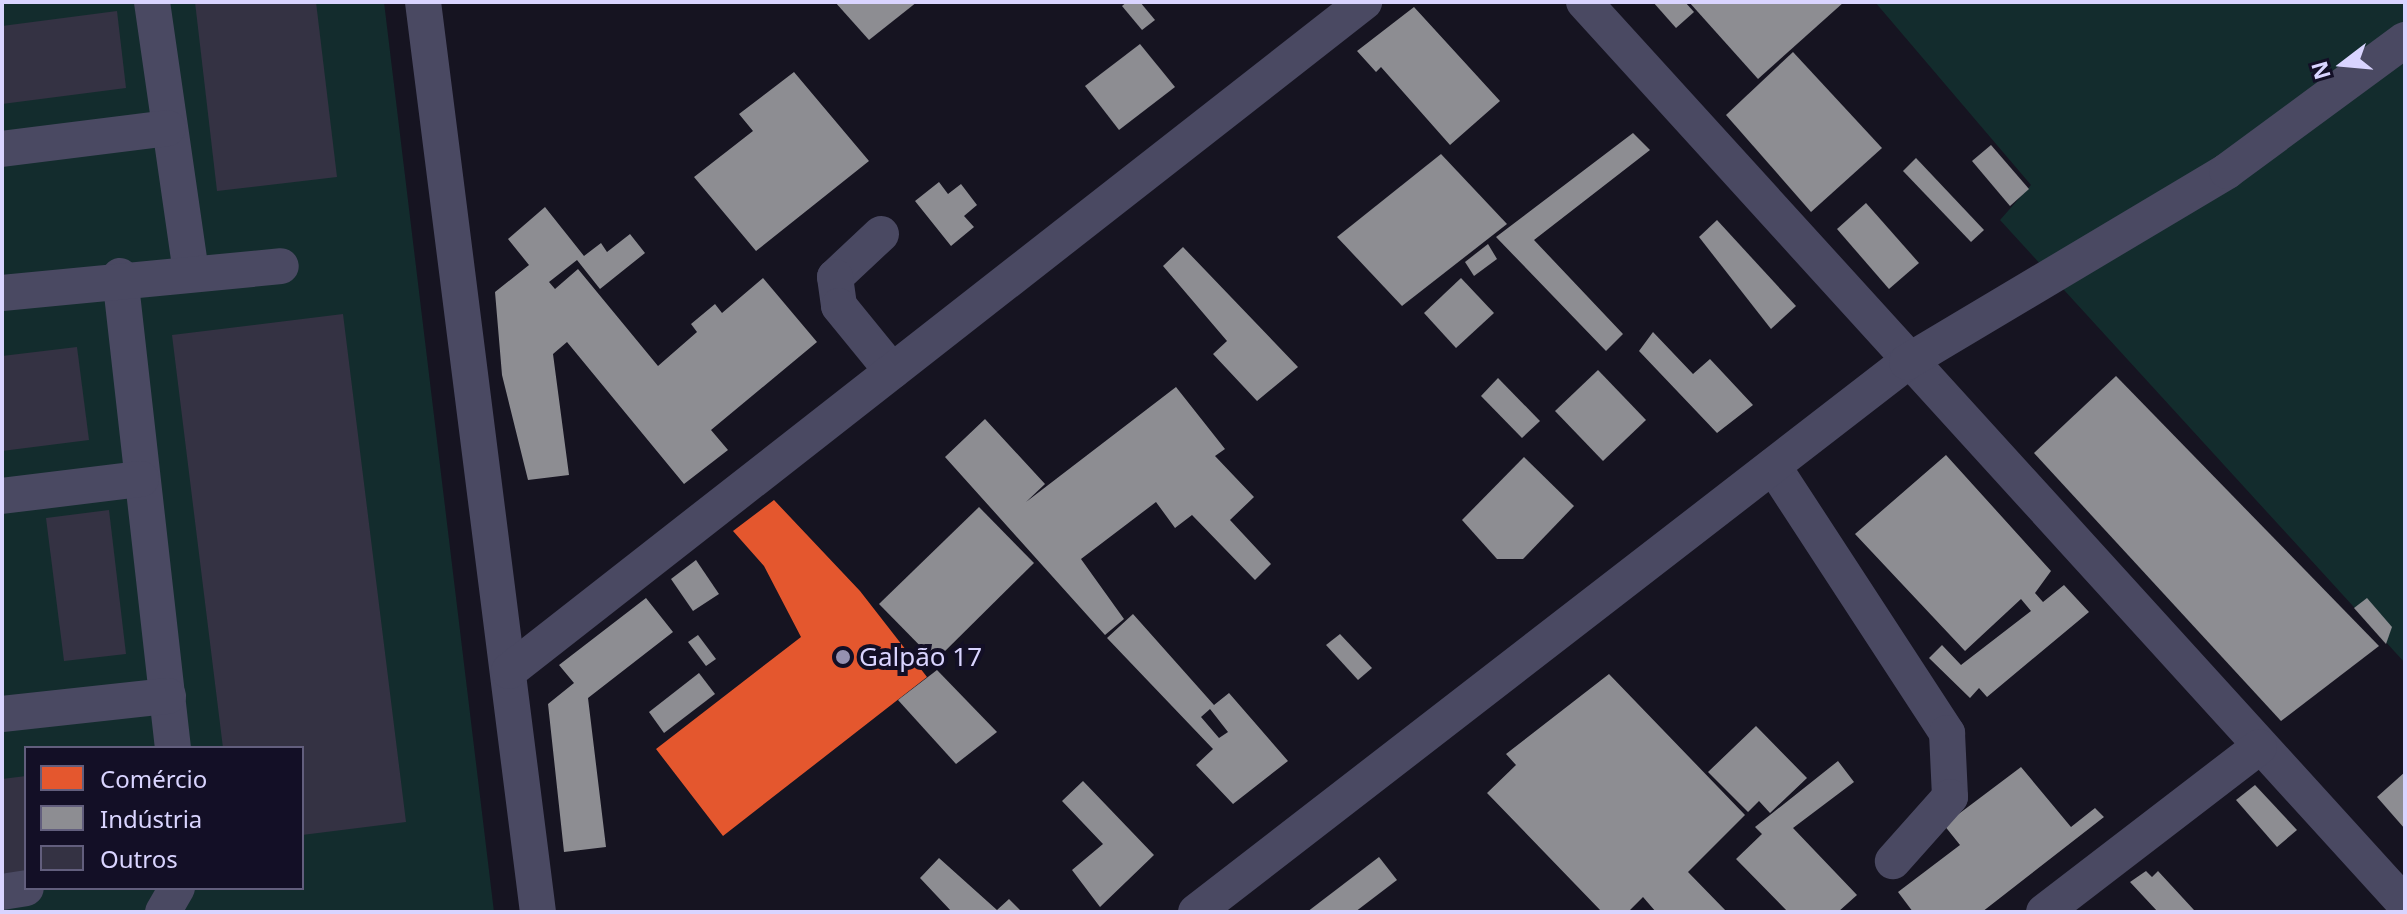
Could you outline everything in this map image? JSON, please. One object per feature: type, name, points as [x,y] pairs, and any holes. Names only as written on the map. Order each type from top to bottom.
[{"type":"lane","points":[[152,2],[191,271]]},
{"type":"lane","points":[[423,2],[538,912]]},
{"type":"lane","points":[[509,671],[1364,2]]},
{"type":"lane","points":[[1584,2],[1907,362],[2405,904]]},
{"type":"lane","points":[[1196,912],[1907,362],[2227,171],[2405,40]]},
{"type":"lane","points":[[2,149],[168,128]]},
{"type":"lane","points":[[881,234],[835,277],[839,306],[892,371]]},
{"type":"lane","points":[[2,293],[120,276],[281,266]]},
{"type":"lane","points":[[120,276],[173,746]]},
{"type":"lane","points":[[1773,466],[1947,733],[1950,797],[1893,861]]},
{"type":"lane","points":[[2,496],[141,479]]},
{"type":"lane","points":[[2,714],[168,696]]},
{"type":"lane","points":[[2044,912],[2259,747]]},
{"type":"lane","points":[[2,892],[24,888]]},
{"type":"lane","points":[[163,912],[176,890]]},
{"type":"green space","points":[[2,2],[384,2],[494,912],[2,912]]},
{"type":"green space","points":[[1875,2],[2405,2],[2405,663],[2000,220],[2031,185]]},
{"type":"building: Comércio","name":"Galpão 17","points":[[774,500],[860,591],[927,677],[723,836],[656,749],[801,637],[764,566],[733,531]]},
{"type":"building: Indústria","points":[[835,2],[917,2],[869,40]]},
{"type":"building: Indústria","points":[[1127,2],[1140,2],[1155,20],[1142,30],[1122,6]]},
{"type":"building: Indústria","points":[[1653,2],[1685,2],[1694,12],[1676,28]]},
{"type":"building: Indústria","points":[[1689,2],[1844,2],[1758,79]]},
{"type":"building: Indústria","points":[[1414,7],[1500,101],[1450,145],[1381,67],[1376,72],[1357,51]]},
{"type":"building: Indústria","points":[[1140,44],[1175,87],[1119,130],[1085,86]]},
{"type":"building: Indústria","points":[[1793,52],[1882,148],[1811,212],[1726,115]]},
{"type":"building: Indústria","points":[[794,72],[869,161],[756,251],[694,177],[753,131],[739,114]]},
{"type":"building: Indústria","points":[[1633,133],[1650,150],[1534,240],[1623,334],[1606,351],[1496,237]]},
{"type":"building: Indústria","points":[[1991,145],[2029,189],[2010,206],[1972,161]]},
{"type":"building: Indústria","points":[[1441,154],[1507,224],[1402,306],[1337,237]]},
{"type":"building: Indústria","points":[[1916,158],[1984,230],[1971,242],[1903,171]]},
{"type":"building: Indústria","points":[[939,182],[948,194],[961,184],[977,205],[964,216],[974,227],[951,246],[915,201]]},
{"type":"building: Indústria","points":[[1866,203],[1919,263],[1889,289],[1837,229]]},
{"type":"building: Indústria","points":[[545,207],[584,256],[601,243],[607,252],[630,234],[645,253],[600,289],[577,260],[549,282],[555,289],[578,269],[658,366],[697,332],[691,324],[715,304],[722,313],[763,278],[817,342],[711,430],[728,450],[684,484],[567,342],[553,354],[569,475],[528,480],[502,375],[495,292],[529,265],[508,239]]},
{"type":"building: Indústria","points":[[1717,220],[1796,306],[1771,329],[1699,237]]},
{"type":"building: Indústria","points":[[1488,244],[1497,259],[1474,276],[1465,262]]},
{"type":"building: Indústria","points":[[1183,247],[1298,367],[1257,401],[1213,354],[1227,341],[1163,266]]},
{"type":"building: Indústria","points":[[1461,278],[1494,313],[1456,348],[1424,313]]},
{"type":"building: Indústria","points":[[1653,332],[1693,374],[1710,359],[1753,405],[1717,433],[1639,351]]},
{"type":"building: Indústria","points":[[1598,370],[1646,420],[1603,461],[1555,411]]},
{"type":"building: Indústria","points":[[2116,376],[2379,646],[2281,721],[2034,453]]},
{"type":"building: Indústria","points":[[1498,378],[1540,421],[1522,438],[1481,396]]},
{"type":"building: Indústria","points":[[1176,387],[1225,449],[1215,456],[1254,497],[1230,520],[1271,564],[1255,580],[1192,515],[1175,528],[1156,502],[1081,559],[1124,619],[1105,635],[945,457],[985,419],[1045,484],[1026,502]]},
{"type":"building: Indústria","points":[[1946,455],[2051,571],[2035,593],[2043,602],[2064,585],[2089,612],[1987,697],[1979,688],[1970,698],[1929,658],[1942,645],[1961,665],[2031,611],[2021,599],[1965,651],[1855,534]]},
{"type":"building: Indústria","points":[[1524,457],[1574,506],[1523,559],[1497,559],[1462,520]]},
{"type":"building: Indústria","points":[[979,507],[1034,563],[935,661],[879,604]]},
{"type":"building: Indústria","points":[[696,560],[719,594],[693,611],[671,579]]},
{"type":"building: Indústria","points":[[646,598],[673,632],[588,698],[606,847],[564,852],[548,704],[574,683],[559,665]]},
{"type":"building: Indústria","points":[[2367,598],[2392,627],[2386,644],[2354,608]]},
{"type":"building: Indústria","points":[[1133,614],[1214,705],[1229,693],[1288,761],[1233,804],[1196,765],[1213,749],[1107,638]],"holes":[[[1210,709],[1228,732],[1219,738],[1201,717]]]},
{"type":"building: Indústria","points":[[1340,634],[1372,668],[1358,680],[1326,645]]},
{"type":"building: Indústria","points":[[698,635],[716,659],[706,666],[688,642]]},
{"type":"building: Indústria","points":[[937,670],[997,732],[956,764],[898,700]]},
{"type":"building: Indústria","points":[[699,673],[715,694],[664,733],[649,712]]},
{"type":"building: Indústria","points":[[1609,674],[1745,815],[1688,872],[1727,912],[1656,912],[1643,897],[1628,912],[1602,912],[1487,793],[1516,765],[1506,754]]},
{"type":"building: Indústria","points":[[1756,726],[1807,778],[1770,813],[1759,801],[1748,812],[1708,772]]},
{"type":"building: Indústria","points":[[1838,761],[1854,782],[1793,828],[1857,895],[1838,912],[1788,912],[1736,859],[1762,834],[1755,827]]},
{"type":"building: Indústria","points":[[2021,767],[2071,827],[2095,808],[2104,817],[1982,912],[1913,912],[1898,892],[1960,845],[1944,825]]},
{"type":"building: Indústria","points":[[2405,772],[2405,829],[2377,797]]},
{"type":"building: Indústria","points":[[1083,781],[1154,855],[1100,907],[1072,870],[1103,844],[1062,801]]},
{"type":"building: Indústria","points":[[2255,785],[2297,830],[2277,847],[2236,800]]},
{"type":"building: Indústria","points":[[1379,857],[1397,880],[1355,912],[1307,912]]},
{"type":"building: Indústria","points":[[939,858],[997,910],[1009,899],[1022,912],[952,912],[920,878]]},
{"type":"building: Indústria","points":[[2146,871],[2152,877],[2158,871],[2194,910],[2158,912],[2130,882]]},
{"type":"building: Outros","points":[[195,2],[316,2],[337,177],[217,191]]},
{"type":"building: Outros","points":[[117,11],[126,88],[2,104],[2,26]]},
{"type":"building: Outros","points":[[343,314],[406,822],[304,835],[304,746],[223,746],[172,335]]},
{"type":"building: Outros","points":[[77,347],[89,440],[2,451],[2,356]]},
{"type":"building: Outros","points":[[109,510],[126,654],[64,661],[46,518]]},
{"type":"building: Outros","points":[[24,776],[24,871],[2,874],[2,779]]},
{"type":"place","name":"Galpão 17","points":[[843,657]]}]
